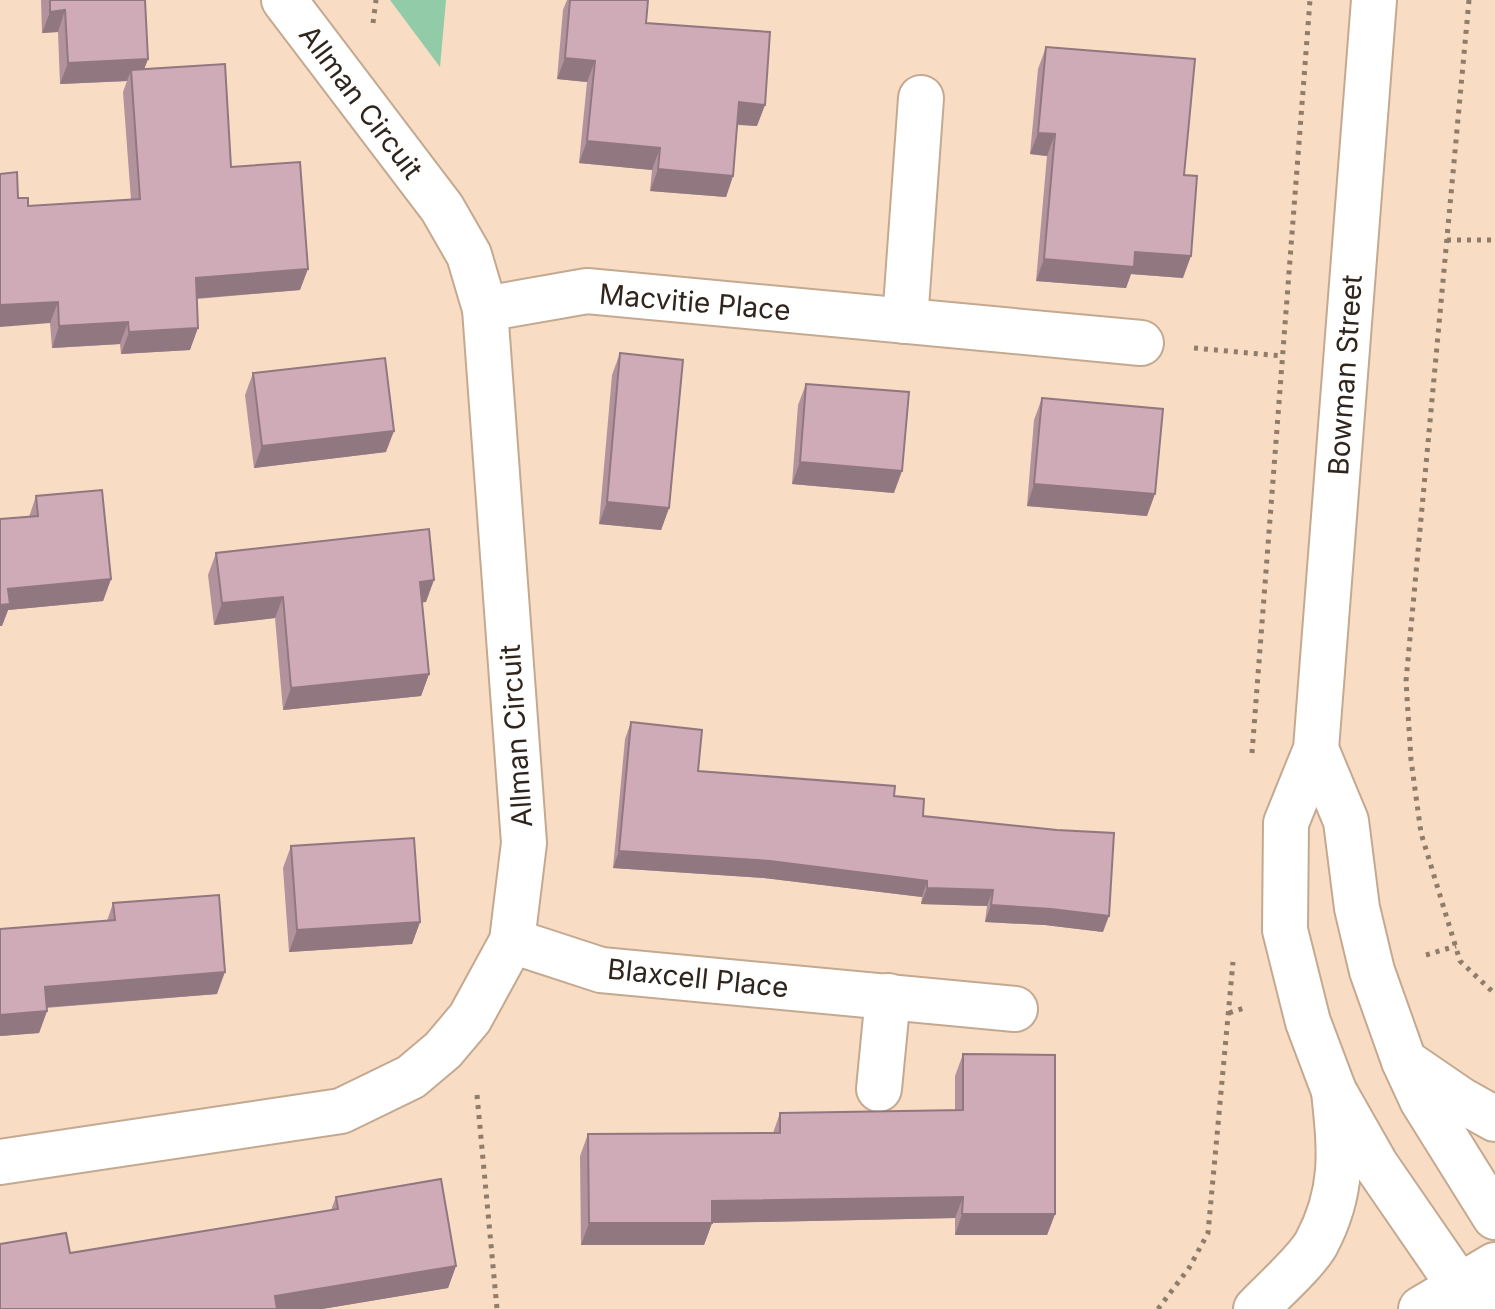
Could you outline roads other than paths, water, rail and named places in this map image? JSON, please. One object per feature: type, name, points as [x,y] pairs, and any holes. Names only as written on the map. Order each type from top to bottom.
[{"type":"street","name":"Allman Circuit","points":[[0,1162],[341,1111],[411,1077],[443,1050],[470,1018],[512,941],[524,843],[485,309],[469,255],[442,208],[284,0]]},
{"type":"street","name":"Bowman Street","points":[[1374,0],[1316,749],[1286,823],[1285,930],[1308,1022],[1334,1091],[1376,1165],[1483,1285]]},
{"type":"street","points":[[905,321],[921,98]]},
{"type":"street","name":"Macvitie Place","points":[[485,309],[587,291],[1141,343]]},
{"type":"street","name":"Bowman Street","points":[[1316,749],[1346,821],[1357,908],[1372,971],[1404,1061],[1422,1100],[1495,1217]]},
{"type":"street","name":"Blaxcell Place","points":[[512,941],[601,970],[1015,1009]]},
{"type":"street","points":[[879,1089],[888,996]]},
{"type":"street","points":[[1404,1061],[1495,1119]]},
{"type":"street","points":[[1256,1309],[1315,1246],[1338,1189],[1340,1150],[1334,1091]]},
{"type":"street","points":[[1421,1309],[1483,1285]]}]
